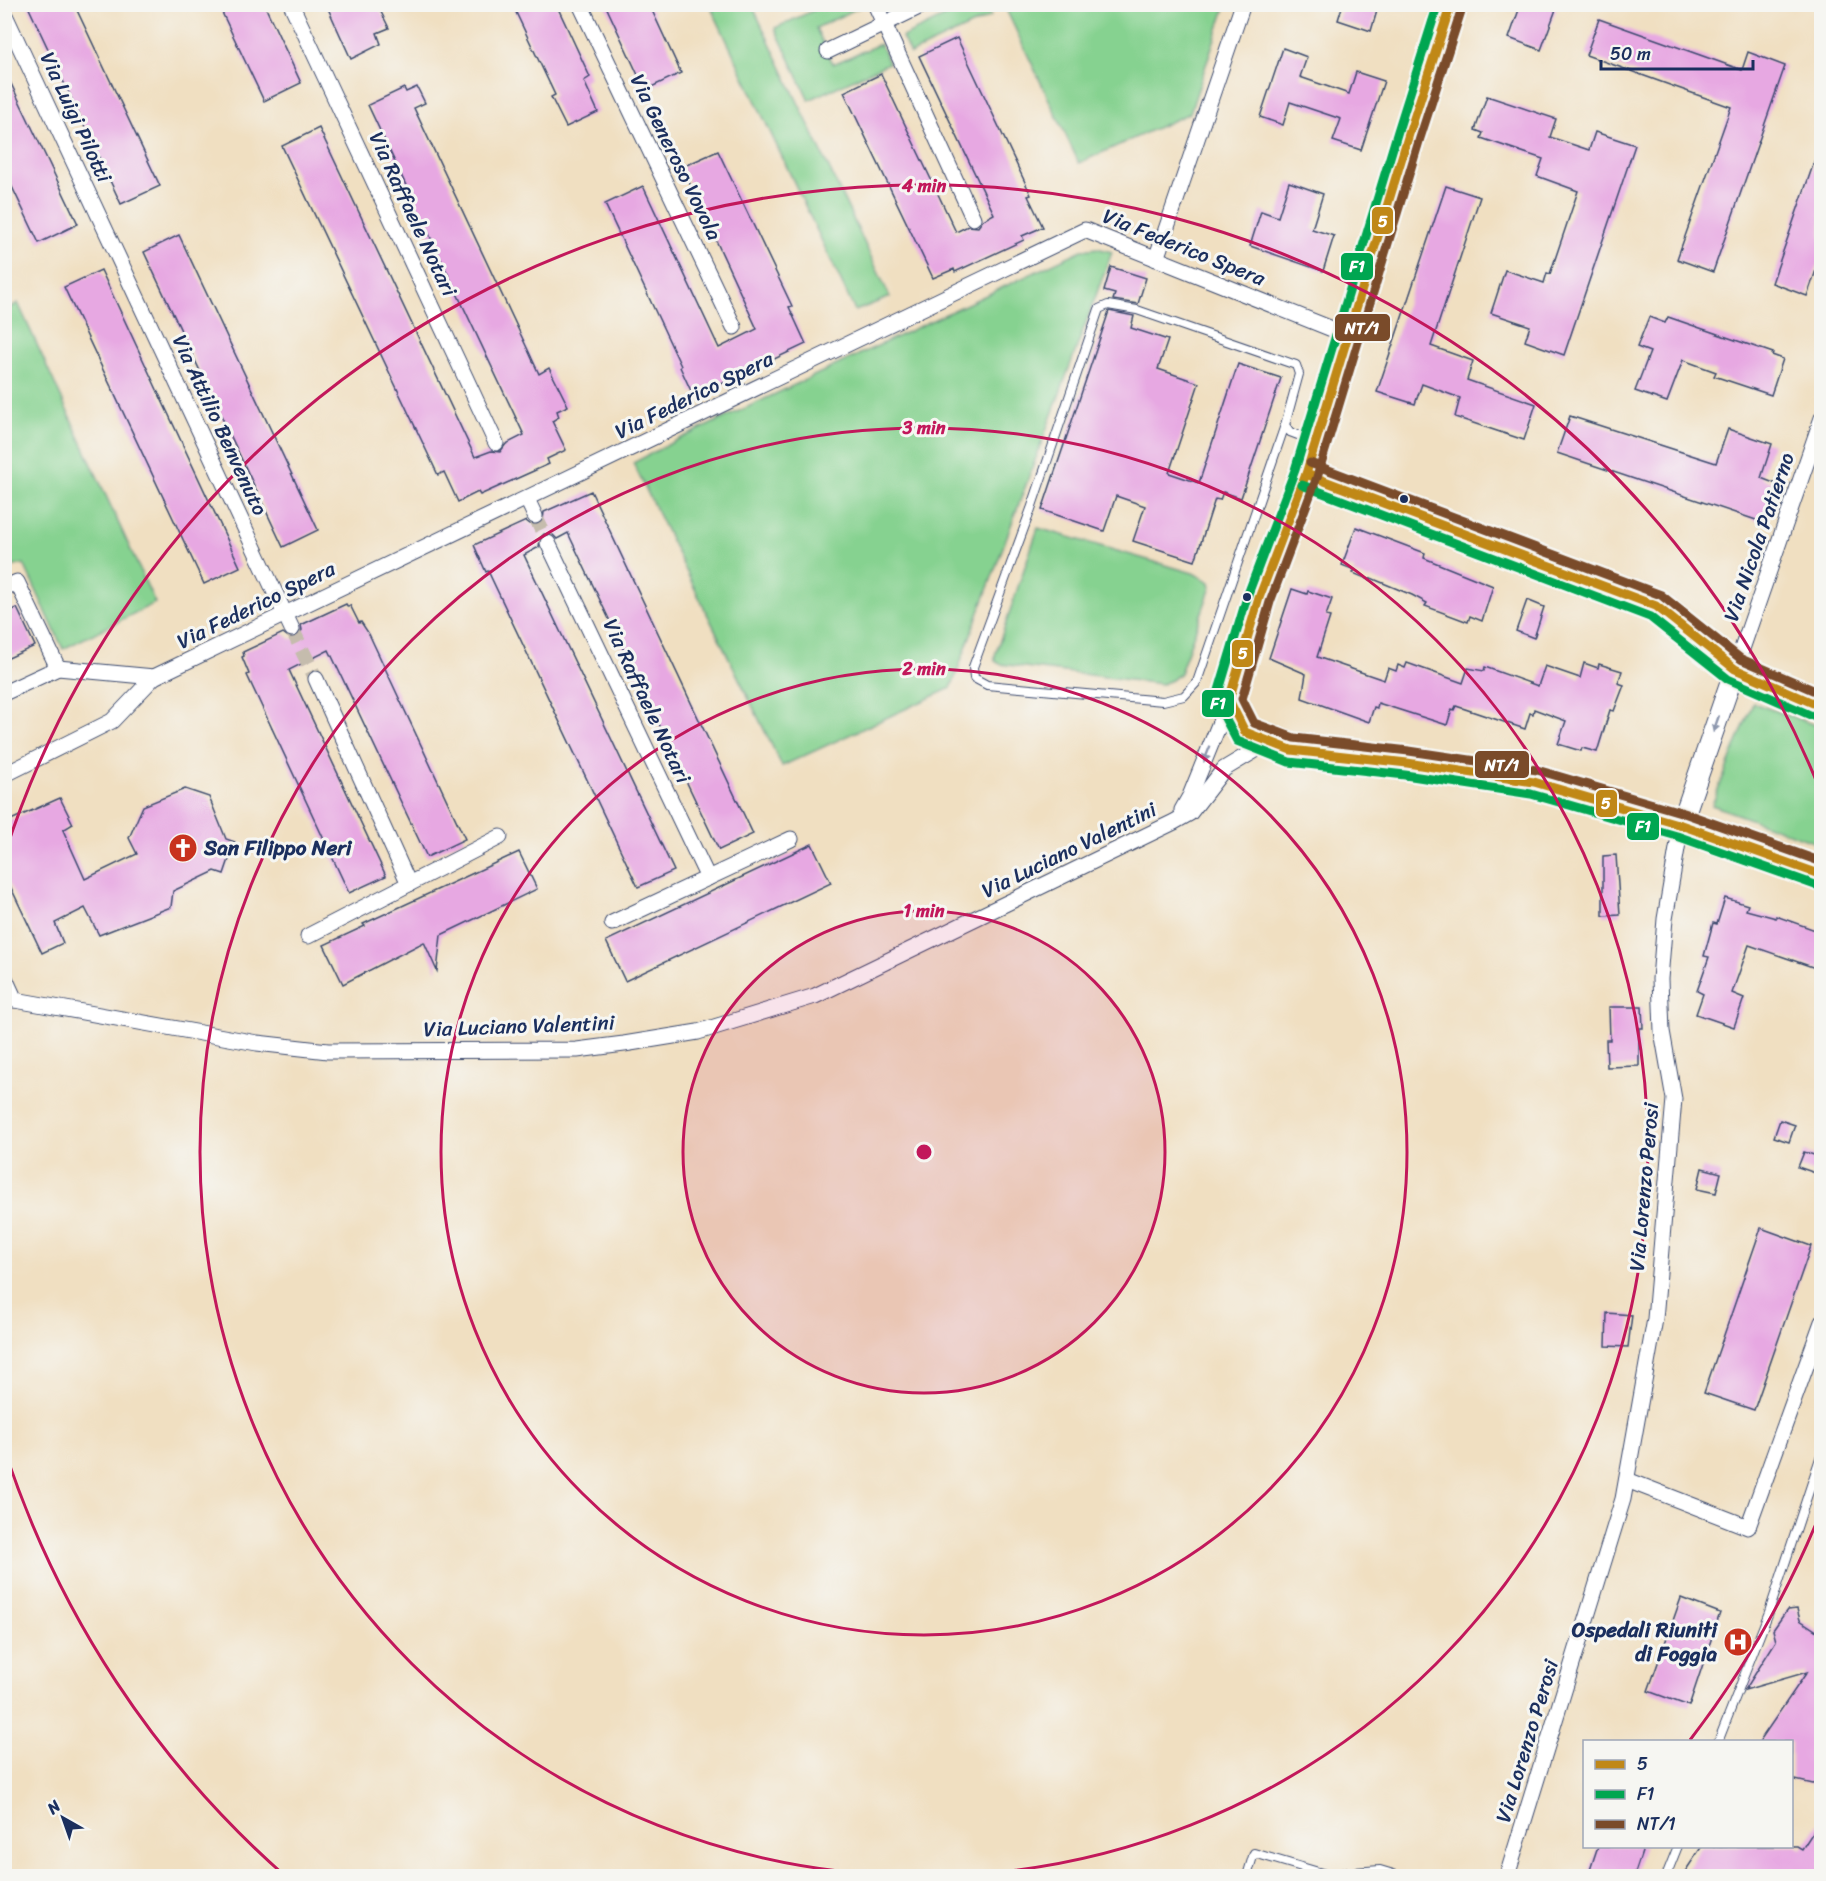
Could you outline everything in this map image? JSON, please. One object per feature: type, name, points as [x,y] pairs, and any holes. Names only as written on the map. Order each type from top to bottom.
[{"type":"street","name":"Via Raffaele Notari","points":[[291,4],[496,443]]},
{"type":"street","name":"Via Generoso Vovola","points":[[580,4],[734,327]]},
{"type":"street","points":[[875,4],[973,218]]},
{"type":"street","points":[[828,51],[925,4]]},
{"type":"street","points":[[1156,260],[1243,4]]},
{"type":"street","points":[[1174,822],[1190,796],[1228,700],[1259,598],[1306,474],[1409,134],[1451,4]]},
{"type":"street","name":"Via Luigi Pilotti","points":[[4,13],[111,239]]},
{"type":"street","name":"Via Federico Spera","points":[[154,677],[1086,230],[1347,335]]},
{"type":"street","name":"Via Attilio Benvenuto","points":[[111,239],[292,629]]},
{"type":"street","name":"Via Nicola Patierno","points":[[1735,669],[1821,418]]},
{"type":"street","points":[[1306,474],[1656,606],[1735,669],[1821,707]]},
{"type":"street","points":[[527,498],[535,516]]},
{"type":"street","name":"Via Raffaele Notari","points":[[548,543],[708,878]]},
{"type":"street","points":[[4,588],[17,582],[58,668]]},
{"type":"street","points":[[4,693],[58,668],[154,677]]},
{"type":"street","points":[[1681,825],[1735,669]]},
{"type":"street","points":[[4,775],[112,721],[154,677]]},
{"type":"street","points":[[316,679],[409,884]]},
{"type":"street","points":[[1228,700],[1245,732],[1290,750],[1534,782],[1681,825],[1821,875]]},
{"type":"street","name":"Via Luciano Valentini","points":[[10,999],[257,1043],[328,1051],[577,1050],[698,1032],[815,996],[1174,822],[1190,813],[1224,769],[1269,742]]},
{"type":"street","name":"Via Lorenzo Perosi","points":[[1507,1876],[1623,1499],[1655,1319],[1674,1099],[1662,1031],[1660,979],[1665,919],[1681,825]]},
{"type":"street","points":[[308,936],[500,837]]},
{"type":"street","points":[[612,923],[791,839]]},
{"type":"street","points":[[4,976],[10,999]]},
{"type":"street","points":[[1627,1480],[1748,1527],[1821,1322]]},
{"type":"lane","points":[[1285,424],[1197,682],[1184,696],[1163,702],[987,685],[974,678],[973,667],[1031,509],[1099,309],[1108,305],[1137,310],[1296,365],[1299,374],[1285,424],[1290,432],[1316,441]]},
{"type":"lane","points":[[1719,1740],[1769,1612],[1821,1452]]},
{"type":"lane","points":[[1666,1876],[1677,1848]]},
{"type":"lane","points":[[1247,1876],[1254,1853],[1330,1875],[1380,1870],[1400,1876]]},
{"type":"lane","points":[[1302,1876],[1305,1867]]},
{"type":"green space","points":[[710,5],[752,5],[890,297],[855,311]]},
{"type":"green space","points":[[825,5],[862,6],[816,28],[833,64],[880,44],[889,63],[809,100],[775,28]]},
{"type":"green space","points":[[943,5],[986,5],[991,16],[910,54],[902,37],[948,15]]},
{"type":"green space","points":[[1004,5],[1226,5],[1190,113],[1079,163]]},
{"type":"green space","points":[[1097,248],[1112,252],[951,688],[782,766],[633,463],[673,442],[1082,250]]},
{"type":"green space","points":[[18,303],[155,603],[63,649],[24,564],[11,567],[5,553],[5,311]]},
{"type":"green space","points":[[1038,528],[1193,573],[1210,582],[1211,587],[1180,673],[1172,680],[1162,684],[1000,664],[995,661],[995,655]]},
{"type":"green space","points":[[1753,703],[1821,727],[1821,845],[1712,805]]},
{"type":"building","points":[[27,4],[74,4],[160,186],[121,204]]},
{"type":"building","points":[[218,4],[264,4],[301,83],[264,101]]},
{"type":"building","points":[[326,4],[377,4],[389,28],[377,33],[381,44],[351,59]]},
{"type":"building","points":[[512,4],[556,4],[590,77],[584,81],[598,112],[566,127],[551,97],[555,95]]},
{"type":"building","points":[[605,4],[649,4],[681,73],[645,90]]},
{"type":"building","points":[[1343,4],[1379,4],[1371,31],[1338,20]]},
{"type":"building","points":[[1521,4],[1558,4],[1541,50],[1509,38]]},
{"type":"building","points":[[1599,19],[1742,70],[1748,52],[1785,66],[1713,272],[1677,259],[1731,107],[1586,55]]},
{"type":"building","points":[[957,38],[1031,195],[1028,196],[1043,227],[1022,236],[1024,240],[955,272],[954,269],[933,278],[844,92],[881,74],[956,232],[968,226],[978,227],[983,220],[994,214],[919,56]]},
{"type":"building","points":[[1283,48],[1307,57],[1300,77],[1349,94],[1356,72],[1384,81],[1361,150],[1333,141],[1341,119],[1290,102],[1283,125],[1260,117]]},
{"type":"building","points":[[4,69],[78,224],[39,243],[4,170]]},
{"type":"building","points":[[417,87],[425,103],[414,108],[539,374],[549,368],[568,406],[557,411],[559,417],[552,421],[566,450],[547,459],[549,464],[480,495],[478,492],[458,502],[444,472],[438,475],[282,146],[319,128],[475,457],[491,451],[500,452],[506,444],[524,435],[368,105],[404,88],[406,92]]},
{"type":"building","points":[[1487,96],[1556,119],[1550,137],[1589,150],[1595,132],[1635,145],[1564,355],[1525,341],[1530,326],[1491,313],[1505,270],[1544,283],[1547,273],[1550,274],[1578,191],[1537,176],[1543,159],[1481,138],[1483,133],[1475,130]]},
{"type":"building","points":[[1819,148],[1821,148],[1821,256],[1807,296],[1772,283]]},
{"type":"building","points":[[718,151],[792,306],[789,307],[806,344],[698,395],[697,391],[692,393],[605,204],[643,186],[719,348],[757,329],[682,167]]},
{"type":"building","points":[[1289,182],[1323,194],[1312,229],[1334,236],[1323,271],[1250,246],[1261,211],[1278,217]]},
{"type":"building","points":[[1446,186],[1480,197],[1431,346],[1473,361],[1467,380],[1536,404],[1524,440],[1455,417],[1460,398],[1422,384],[1415,404],[1377,392]]},
{"type":"building","points":[[179,235],[318,530],[283,547],[144,252]]},
{"type":"building","points":[[1111,267],[1146,278],[1138,304],[1113,300],[1115,294],[1104,291]]},
{"type":"building","points":[[101,270],[240,567],[204,584],[64,287]]},
{"type":"building","points":[[1109,311],[1134,316],[1131,328],[1168,340],[1158,369],[1199,383],[1169,473],[1199,483],[1238,364],[1281,378],[1241,498],[1223,492],[1220,500],[1215,499],[1195,561],[1133,541],[1145,506],[1116,496],[1104,531],[1042,510]]},
{"type":"building","points":[[1649,317],[1665,323],[1668,317],[1773,353],[1772,355],[1783,359],[1771,395],[1714,376],[1716,372],[1683,360],[1667,402],[1635,391],[1650,352],[1637,347]]},
{"type":"building","points":[[1570,416],[1716,463],[1728,429],[1772,444],[1761,478],[1779,485],[1765,523],[1557,453]]},
{"type":"building","points":[[591,491],[753,834],[719,850],[568,533],[557,539],[553,535],[544,534],[540,538],[539,547],[524,555],[674,871],[638,887],[474,545],[526,521],[539,525],[543,521],[544,512]]},
{"type":"building","points":[[1356,527],[1425,553],[1424,558],[1493,586],[1482,621],[1470,616],[1468,622],[1425,606],[1427,603],[1412,595],[1353,573],[1355,570],[1342,565]]},
{"type":"building","points":[[1292,589],[1307,594],[1308,591],[1332,599],[1326,616],[1330,617],[1317,657],[1384,680],[1388,668],[1396,671],[1398,665],[1405,668],[1407,663],[1463,683],[1468,668],[1484,671],[1485,667],[1538,686],[1545,666],[1580,678],[1584,663],[1598,668],[1599,664],[1622,671],[1618,683],[1624,685],[1614,711],[1610,710],[1597,752],[1582,748],[1581,751],[1558,744],[1566,721],[1534,709],[1533,714],[1530,713],[1525,729],[1456,706],[1454,710],[1452,709],[1447,725],[1378,703],[1377,708],[1374,707],[1369,722],[1302,698],[1306,674],[1269,658]]},
{"type":"building","points":[[1527,600],[1544,607],[1534,638],[1516,631]]},
{"type":"building","points":[[346,604],[348,607],[350,605],[359,623],[361,622],[369,634],[465,839],[427,857],[329,650],[289,670],[386,876],[349,893],[247,675],[249,674],[242,657],[243,652],[283,633],[291,639],[297,638],[302,630],[301,625]]},
{"type":"building","points":[[17,608],[35,646],[4,660],[4,614]]},
{"type":"building","points":[[185,789],[209,797],[226,839],[235,842],[224,874],[215,871],[173,891],[171,907],[99,935],[85,908],[55,923],[63,943],[42,953],[4,873],[4,823],[60,798],[73,824],[63,830],[85,879],[137,854],[129,838],[143,806]]},
{"type":"building","points":[[812,844],[831,883],[625,981],[606,941]]},
{"type":"building","points":[[519,852],[537,889],[441,935],[437,971],[424,942],[343,984],[324,945],[365,926],[363,924]]},
{"type":"building","points":[[1616,855],[1620,915],[1603,916],[1603,856]]},
{"type":"building","points":[[1725,898],[1748,905],[1746,910],[1776,918],[1776,916],[1821,932],[1821,970],[1749,945],[1732,993],[1744,998],[1734,1027],[1696,1014],[1703,994],[1697,991],[1709,957],[1704,956],[1713,923],[1717,924]]},
{"type":"building","points":[[1609,1007],[1642,1007],[1643,1028],[1639,1028],[1639,1066],[1607,1067],[1606,1040],[1610,1040]]},
{"type":"building","points":[[1780,1120],[1795,1125],[1789,1142],[1774,1137]]},
{"type":"building","points":[[1804,1152],[1821,1157],[1821,1175],[1798,1167]]},
{"type":"building","points":[[1702,1168],[1721,1173],[1716,1193],[1697,1189]]},
{"type":"building","points":[[1761,1228],[1811,1246],[1754,1410],[1704,1393]]},
{"type":"building","points":[[1607,1313],[1632,1315],[1628,1347],[1606,1346]]},
{"type":"building","points":[[1681,1598],[1720,1613],[1689,1706],[1648,1691]]},
{"type":"building","points":[[1797,1609],[1800,1620],[1821,1634],[1821,1782],[1813,1784],[1793,1779],[1793,1740],[1760,1740],[1807,1672],[1745,1690],[1776,1641],[1773,1630],[1787,1610]]},
{"type":"building","points":[[1821,1820],[1821,1876],[1682,1876],[1701,1848],[1793,1848],[1797,1846],[1802,1849]]},
{"type":"building","points":[[1597,1848],[1643,1848],[1634,1876],[1588,1876]]},
{"type":"tunnel","points":[[535,516],[548,543]]},
{"type":"tunnel","points":[[292,629],[316,679]]},
{"type":"transit line","name":"F1","points":[[1438,4],[1295,470],[1248,594],[1217,697],[1218,705],[1237,741],[1289,762],[1405,775],[1531,794],[1677,836],[1818,886]]},
{"type":"transit line","name":"5","points":[[1451,4],[1409,134],[1306,474],[1259,598],[1229,700],[1245,732],[1291,750],[1407,763],[1534,782],[1681,825],[1822,875]]},
{"type":"transit line","name":"NT/1","points":[[1462,8],[1317,477],[1270,602],[1242,699],[1254,723],[1294,738],[1409,751],[1537,770],[1684,813],[1822,862]]},
{"type":"transit line","name":"NT/1","points":[[1310,463],[1661,595],[1741,659],[1822,694]]},
{"type":"transit line","name":"5","points":[[1306,474],[1656,606],[1735,669],[1822,707]]},
{"type":"transit line","name":"F1","points":[[1302,485],[1650,617],[1728,679],[1817,718]]},
{"type":"place","name":"San Filippo Neri","points":[[183,848]]},
{"type":"place","name":"Ospedali Riuniti di Foggia","points":[[1738,1642]]}]
